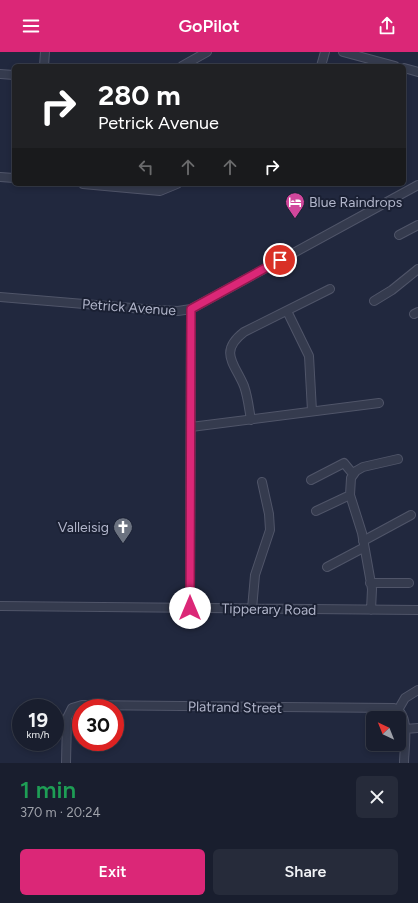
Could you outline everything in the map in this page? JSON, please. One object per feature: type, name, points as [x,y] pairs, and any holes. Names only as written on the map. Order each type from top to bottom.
[{"type":"street","points":[[44,64],[45,52]]},
{"type":"street","points":[[186,64],[207,52]]},
{"type":"street","points":[[322,64],[325,52]]},
{"type":"street","points":[[343,52],[388,64]]},
{"type":"street","points":[[406,69],[418,72]]},
{"type":"street","points":[[0,74],[12,75]]},
{"type":"street","points":[[0,177],[12,178]]},
{"type":"street","name":"Petrick Avenue","points":[[0,297],[156,310],[178,311],[191,309],[418,185]]},
{"type":"street","points":[[109,186],[160,190],[171,186]]},
{"type":"street","points":[[399,235],[418,225]]},
{"type":"street","points":[[374,300],[392,290],[418,269]]},
{"type":"street","points":[[251,420],[244,386],[231,361],[230,348],[237,338],[244,332],[330,289]]},
{"type":"street","points":[[190,608],[192,426],[191,309]]},
{"type":"street","points":[[287,311],[309,356],[312,411]]},
{"type":"street","points":[[192,426],[251,420],[379,403]]},
{"type":"street","points":[[371,610],[370,583],[363,545],[350,495],[350,483],[353,474],[363,467],[398,459]]},
{"type":"street","points":[[311,480],[344,463],[353,474]]},
{"type":"street","points":[[252,609],[255,576],[270,530],[269,514],[262,482]]},
{"type":"street","points":[[316,511],[350,495]]},
{"type":"street","points":[[327,568],[411,515]]},
{"type":"street","points":[[370,583],[409,583]]},
{"type":"street","name":"Tipperary Road","points":[[0,606],[418,610]]},
{"type":"street","points":[[398,710],[404,698],[418,690]]},
{"type":"street","name":"Platrand Street","points":[[66,763],[66,718],[72,708],[82,705],[398,710]]},
{"type":"street","points":[[406,730],[418,728]]},
{"type":"street","points":[[404,751],[404,763]]},
{"type":"place","name":"Blue Raindrops","points":[[295,219]]},
{"type":"place","name":"Valleisig","points":[[123,544]]},
{"type":"route","points":[[190,608],[192,426],[191,309],[280,260]]}]
